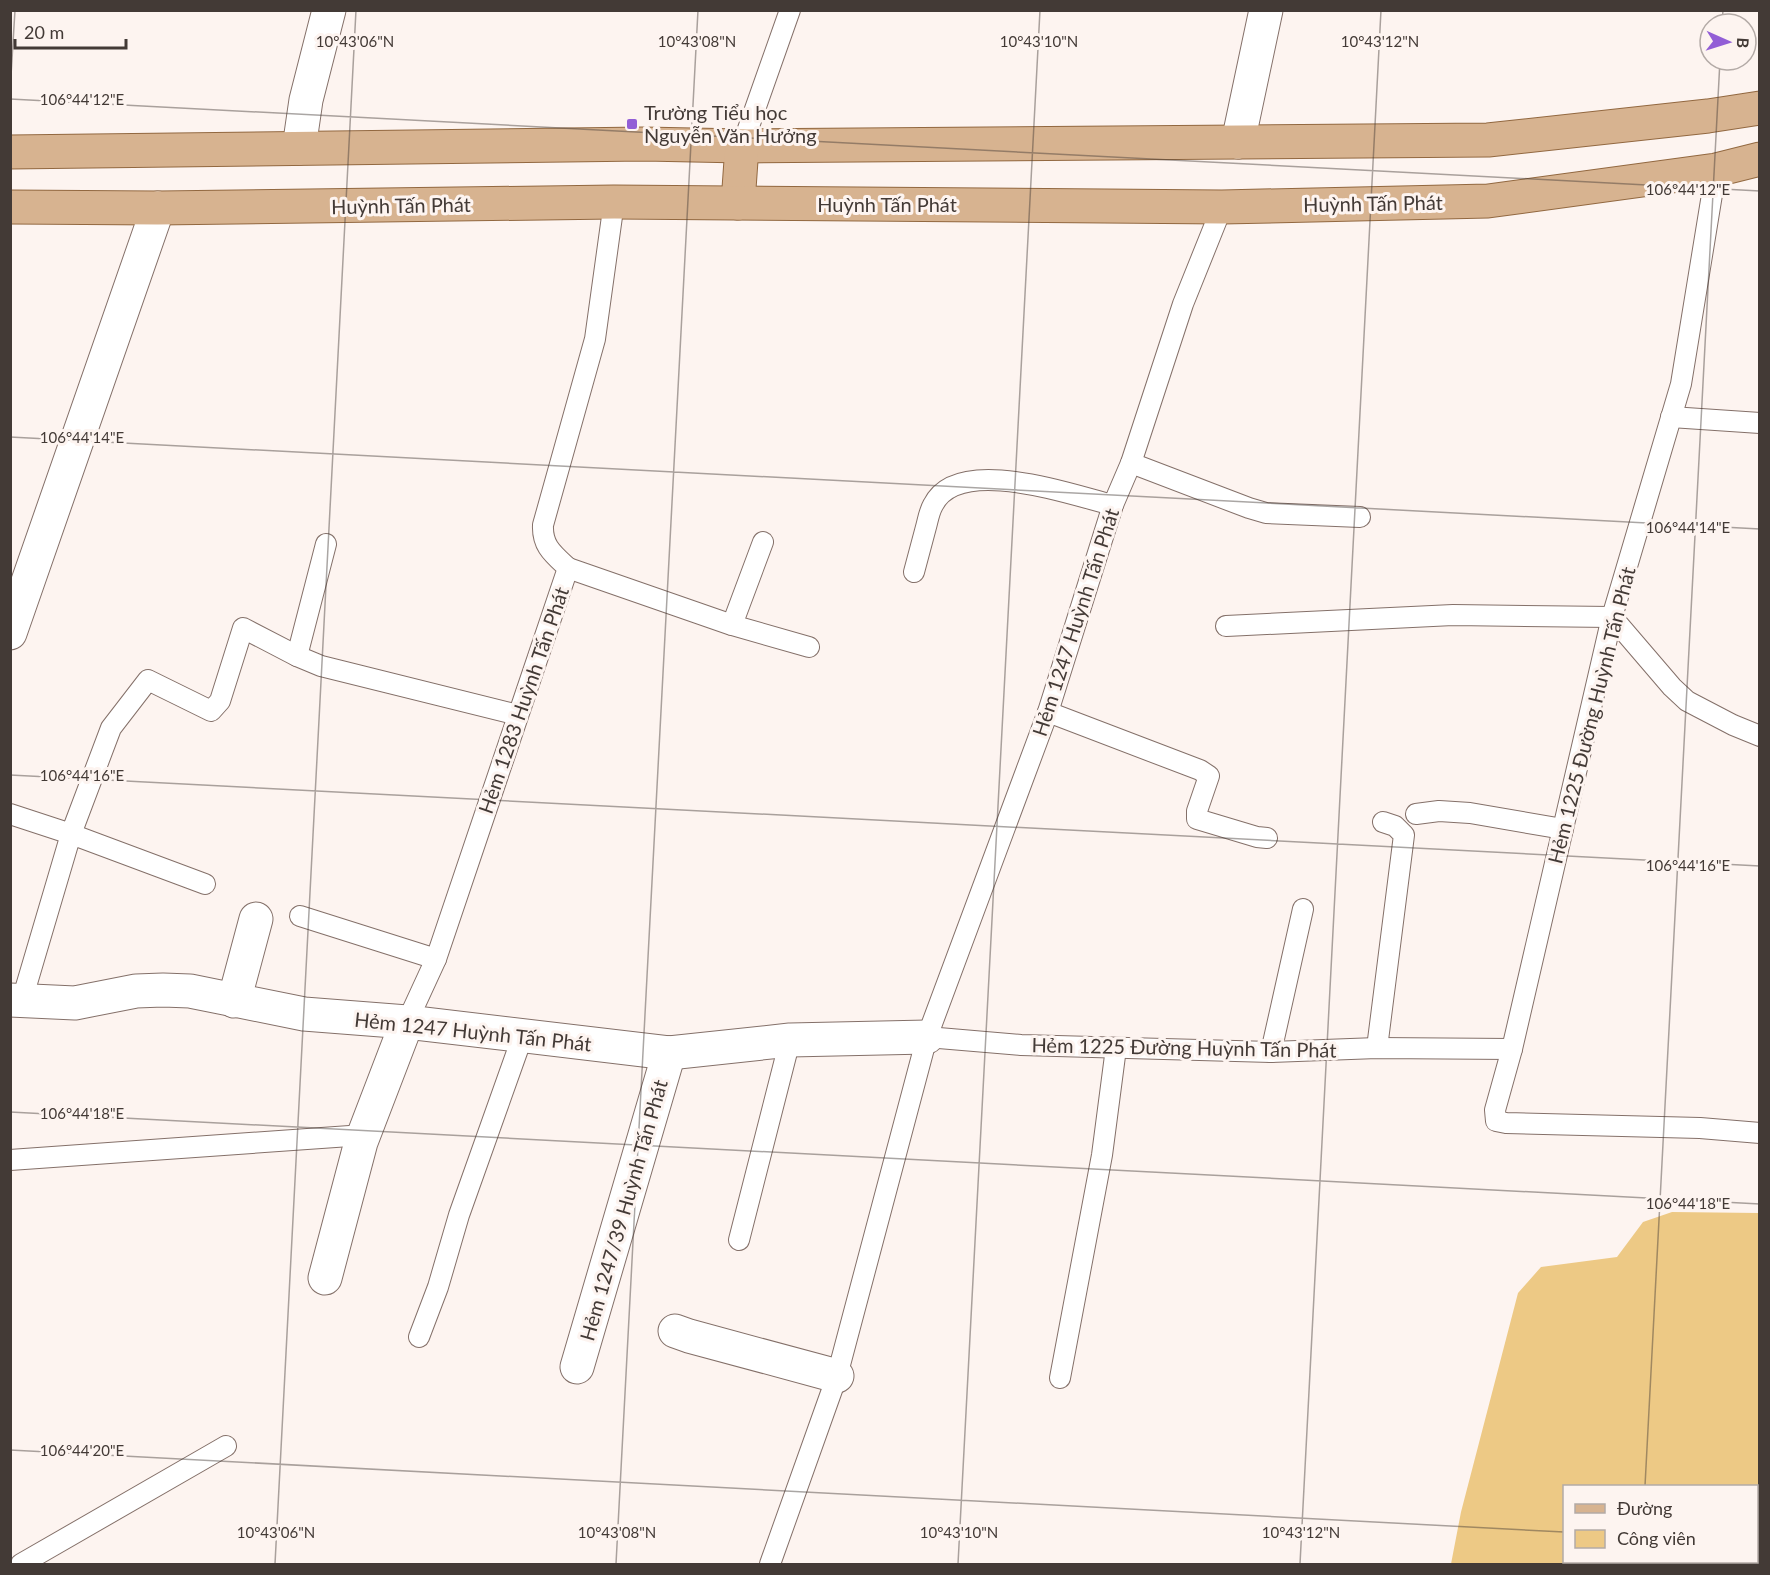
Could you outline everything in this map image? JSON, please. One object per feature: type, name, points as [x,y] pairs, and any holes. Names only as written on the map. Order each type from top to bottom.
[{"type":"main road","points":[[10,152],[644,144],[742,146],[1488,140],[1708,117],[1760,108]]},
{"type":"main road","points":[[738,202],[742,146]]},
{"type":"main road","name":"Huỳnh Tấn Phát","points":[[10,207],[158,208],[738,202],[1222,207],[1488,201],[1716,170],[1760,159]]},
{"type":"street","points":[[299,148],[306,100],[329,10]]},
{"type":"street","points":[[1238,142],[1266,10]]},
{"type":"street","points":[[10,633],[158,208]]},
{"type":"street","points":[[234,1001],[256,919]]},
{"type":"street","name":"Hẻm 1247 Huỳnh Tấn Phát","points":[[16,1000],[75,1003],[111,995],[163,990],[190,991],[304,1014],[407,1022],[669,1053],[790,1040],[927,1038]]},
{"type":"street","points":[[325,1278],[364,1135],[407,1022]]},
{"type":"street","name":"Hẻm 1247/39 Huỳnh Tấn Phát","points":[[576,1367],[669,1053]]},
{"type":"street","points":[[675,1331],[837,1376]]},
{"type":"lane","points":[[742,146],[790,10]]},
{"type":"lane","name":"Hẻm 1225 Đường Huỳnh Tấn Phát","points":[[1716,170],[1681,384],[1612,617],[1512,1049],[1495,1110],[1496,1121],[1506,1123],[1700,1128],[1760,1133]]},
{"type":"lane","name":"Hẻm 1283 Huỳnh Tấn Phát","points":[[407,1022],[436,960],[568,567],[553,554],[542,538],[543,525],[595,339],[614,202]]},
{"type":"lane","name":"Hẻm 1247 Huỳnh Tấn Phát","points":[[770,1564],[837,1376],[927,1038],[1048,712],[1113,506],[1131,463],[1183,304],[1222,207]]},
{"type":"lane","points":[[1671,417],[1760,423]]},
{"type":"lane","points":[[1131,463],[1266,513],[1360,517]]},
{"type":"lane","points":[[914,572],[933,505],[946,488],[971,480],[995,479],[1021,482],[1113,506]]},
{"type":"lane","points":[[732,625],[763,542]]},
{"type":"lane","points":[[297,656],[326,544]]},
{"type":"lane","points":[[568,567],[732,625],[808,647]]},
{"type":"lane","points":[[1226,626],[1453,615],[1612,617],[1672,687],[1687,701],[1760,736]]},
{"type":"lane","points":[[16,1000],[71,834],[111,728],[148,680],[211,711],[220,701],[243,628],[321,666],[518,715]]},
{"type":"lane","points":[[1048,712],[1200,770],[1209,776],[1197,812],[1197,819],[1267,838]]},
{"type":"lane","points":[[1416,814],[1439,811],[1470,813],[1563,829]]},
{"type":"lane","points":[[10,814],[205,884]]},
{"type":"lane","points":[[1377,1048],[1404,835],[1395,826],[1383,822]]},
{"type":"lane","points":[[1270,1052],[1303,909]]},
{"type":"lane","points":[[300,916],[436,960]]},
{"type":"lane","points":[[419,1337],[438,1287],[459,1215],[523,1035]]},
{"type":"lane","name":"Hẻm 1225 Đường Huỳnh Tấn Phát","points":[[927,1038],[1021,1046],[1270,1052],[1377,1048],[1512,1049]]},
{"type":"lane","points":[[739,1240],[790,1040]]},
{"type":"lane","points":[[1060,1378],[1102,1155],[1116,1048]]},
{"type":"lane","points":[[10,1160],[364,1135]]},
{"type":"lane","points":[[21,1564],[226,1446]]},
{"type":"green space","points":[[1672,1212],[1759,1213],[1759,1564],[1451,1564],[1461,1512],[1518,1293],[1541,1267],[1617,1257],[1643,1222]]},
{"type":"place","name":"Trường Tiểu học Nguyễn Văn Hưởng","points":[[632,124]]}]
